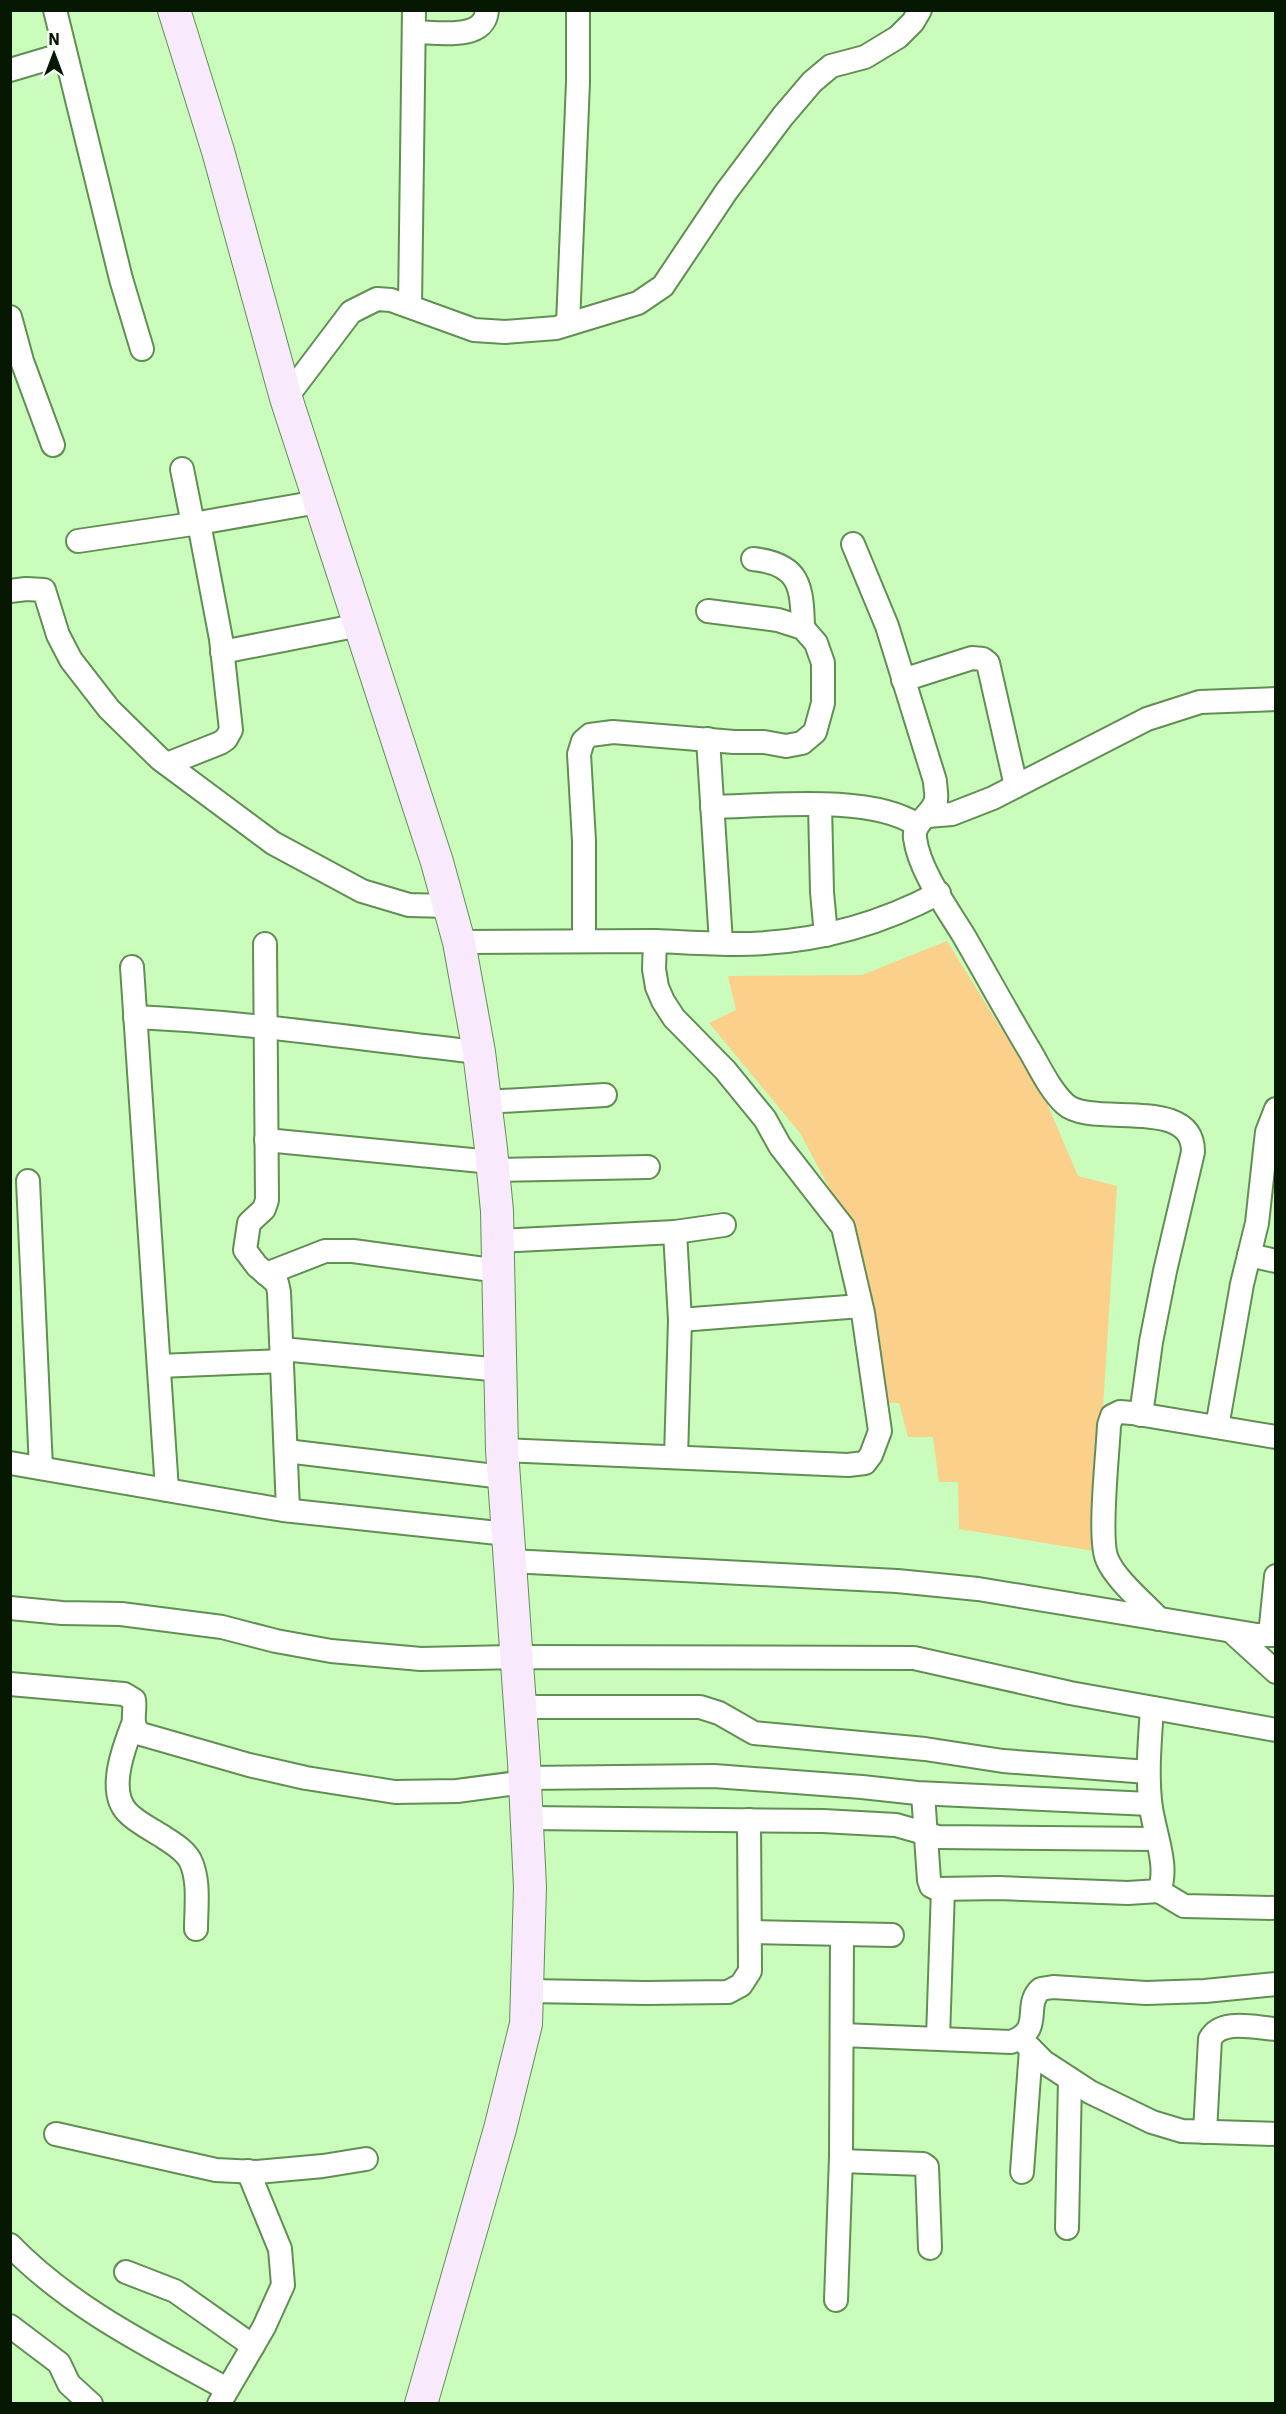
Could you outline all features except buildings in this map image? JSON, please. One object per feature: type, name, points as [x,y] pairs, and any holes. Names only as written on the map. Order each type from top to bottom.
[{"type":"main road","points":[[174,10],[218,151],[286,398],[459,942],[478,1052],[492,1166],[498,1256],[503,1463],[527,1818],[531,1929],[528,1991],[526,2024],[500,2129],[421,2403]]},
{"type":"street","points":[[55,10],[121,279],[142,349]]},
{"type":"street","points":[[410,306],[414,21],[472,31],[483,25],[487,19],[487,10]]},
{"type":"street","points":[[568,324],[578,82],[578,10]]},
{"type":"street","points":[[286,398],[351,312],[376,299],[391,300],[410,306],[474,330],[505,332],[556,328],[638,303],[663,286],[726,192],[783,116],[812,82],[831,66],[866,57],[898,36],[913,22],[920,10]]},
{"type":"street","points":[[10,70],[64,54]]},
{"type":"street","points":[[10,318],[14,348],[53,445]]},
{"type":"street","points":[[167,764],[220,743],[226,739],[231,730],[222,652],[196,524],[182,469]]},
{"type":"street","points":[[78,541],[196,524],[318,502]]},
{"type":"street","points":[[853,544],[887,626],[934,781],[936,799],[914,833],[917,849],[939,893],[1015,1026],[1055,1093],[1066,1106],[1082,1113],[1148,1115],[1180,1125],[1190,1133],[1193,1141],[1193,1152],[1151,1342],[1141,1415]]},
{"type":"street","points":[[753,558],[782,565],[792,572],[803,603],[803,628]]},
{"type":"street","points":[[10,591],[44,590],[58,635],[71,660],[109,709],[167,764],[273,843],[362,891],[409,905],[449,906]]},
{"type":"street","points":[[584,940],[584,841],[579,754],[583,741],[590,735],[613,732],[786,746],[802,743],[815,732],[823,703],[823,663],[816,643],[803,628],[777,620],[708,610]]},
{"type":"street","points":[[222,652],[360,625]]},
{"type":"street","points":[[903,681],[972,658],[982,659],[988,663],[1016,786]]},
{"type":"street","points":[[712,807],[820,805],[895,814],[922,820],[952,814],[993,798],[1147,719],[1200,702],[1275,699]]},
{"type":"street","points":[[708,739],[721,943]]},
{"type":"street","points":[[820,805],[822,892],[826,935]]},
{"type":"street","points":[[459,942],[584,940],[737,945],[812,939],[855,929],[912,908],[939,893]]},
{"type":"street","points":[[286,1451],[503,1463],[675,1457],[848,1466],[865,1463],[872,1455],[880,1431],[861,1306],[843,1227],[780,1146],[765,1119],[725,1070],[674,1018],[657,987],[654,969],[655,941]]},
{"type":"street","points":[[265,944],[267,1200],[264,1209],[249,1223],[245,1250],[250,1259],[277,1283],[288,1510]]},
{"type":"street","points":[[132,967],[167,1490]]},
{"type":"street","points":[[135,1017],[201,1020],[307,1030],[381,1042],[478,1052]]},
{"type":"street","points":[[484,1102],[605,1095]]},
{"type":"street","points":[[1217,1428],[1257,1223],[1268,1132],[1275,1109]]},
{"type":"street","points":[[266,1140],[492,1166],[648,1167]]},
{"type":"street","points":[[28,1181],[41,1468]]},
{"type":"street","points":[[266,1274],[325,1251],[498,1256],[724,1225]]},
{"type":"street","points":[[675,1232],[680,1320],[675,1457]]},
{"type":"street","points":[[1249,1255],[1275,1261]]},
{"type":"street","points":[[680,1320],[861,1306]]},
{"type":"street","points":[[159,1366],[282,1355],[501,1370]]},
{"type":"street","points":[[1159,1619],[1107,1560],[1104,1523],[1109,1425],[1112,1416],[1120,1412],[1275,1437]]},
{"type":"street","points":[[10,1463],[508,1547],[978,1589],[1231,1631],[1273,1635],[1275,1576]]},
{"type":"street","points":[[10,1608],[62,1613],[121,1614],[222,1627],[276,1641],[331,1651],[422,1659],[516,1657],[914,1658],[1070,1693],[1275,1730]]},
{"type":"street","points":[[1231,1631],[1275,1672]]},
{"type":"street","points":[[10,1684],[124,1694],[134,1700],[133,1724],[123,1748],[119,1767],[118,1793],[126,1812],[181,1849],[190,1861],[196,1882],[196,1929]]},
{"type":"street","points":[[520,1707],[700,1707],[719,1713],[754,1733],[925,1749],[1003,1761],[1148,1772]]},
{"type":"street","points":[[1152,1708],[1148,1772],[1150,1804],[1163,1873],[1159,1891]]},
{"type":"street","points":[[133,1724],[135,1729],[148,1737],[249,1765],[306,1778],[395,1792],[457,1791],[525,1780],[714,1776],[924,1794],[1150,1804]]},
{"type":"street","points":[[924,1794],[931,1886],[943,1889],[1128,1893],[1159,1891],[1184,1906],[1275,1908]]},
{"type":"street","points":[[527,1818],[823,1821],[896,1825],[926,1834],[961,1837],[1157,1839]]},
{"type":"street","points":[[528,1991],[646,1994],[728,1992],[741,1985],[750,1971],[749,1820]]},
{"type":"street","points":[[938,2038],[943,1889]]},
{"type":"street","points":[[750,1932],[892,1935]]},
{"type":"street","points":[[836,2300],[841,2162],[842,1934]]},
{"type":"street","points":[[1022,2172],[1026,2044],[1034,1999],[1041,1989],[1053,1987],[1146,1993],[1205,1991],[1275,1984]]},
{"type":"street","points":[[1205,2132],[1210,2039],[1214,2032],[1225,2026],[1275,2029]]},
{"type":"street","points":[[842,2035],[1026,2044],[1044,2062],[1070,2079],[1152,2122],[1182,2131],[1275,2133]]},
{"type":"street","points":[[1067,2228],[1070,2079]]},
{"type":"street","points":[[56,2134],[216,2170],[248,2171],[323,2166],[366,2159]]},
{"type":"street","points":[[841,2162],[923,2164],[927,2167],[930,2248]]},
{"type":"street","points":[[10,2245],[28,2263],[75,2301],[223,2396],[272,2312],[283,2285],[280,2249],[248,2171]]},
{"type":"street","points":[[126,2272],[175,2291],[253,2346]]},
{"type":"street","points":[[10,2326],[59,2362],[69,2384],[91,2403]]},
{"type":"shaded area","points":[[947,941],[1046,1101],[1078,1176],[1117,1186],[1094,1551],[959,1529],[958,1482],[939,1482],[933,1437],[908,1437],[899,1403],[887,1403],[848,1223],[800,1133],[709,1023],[736,1010],[728,976],[862,975]]}]
